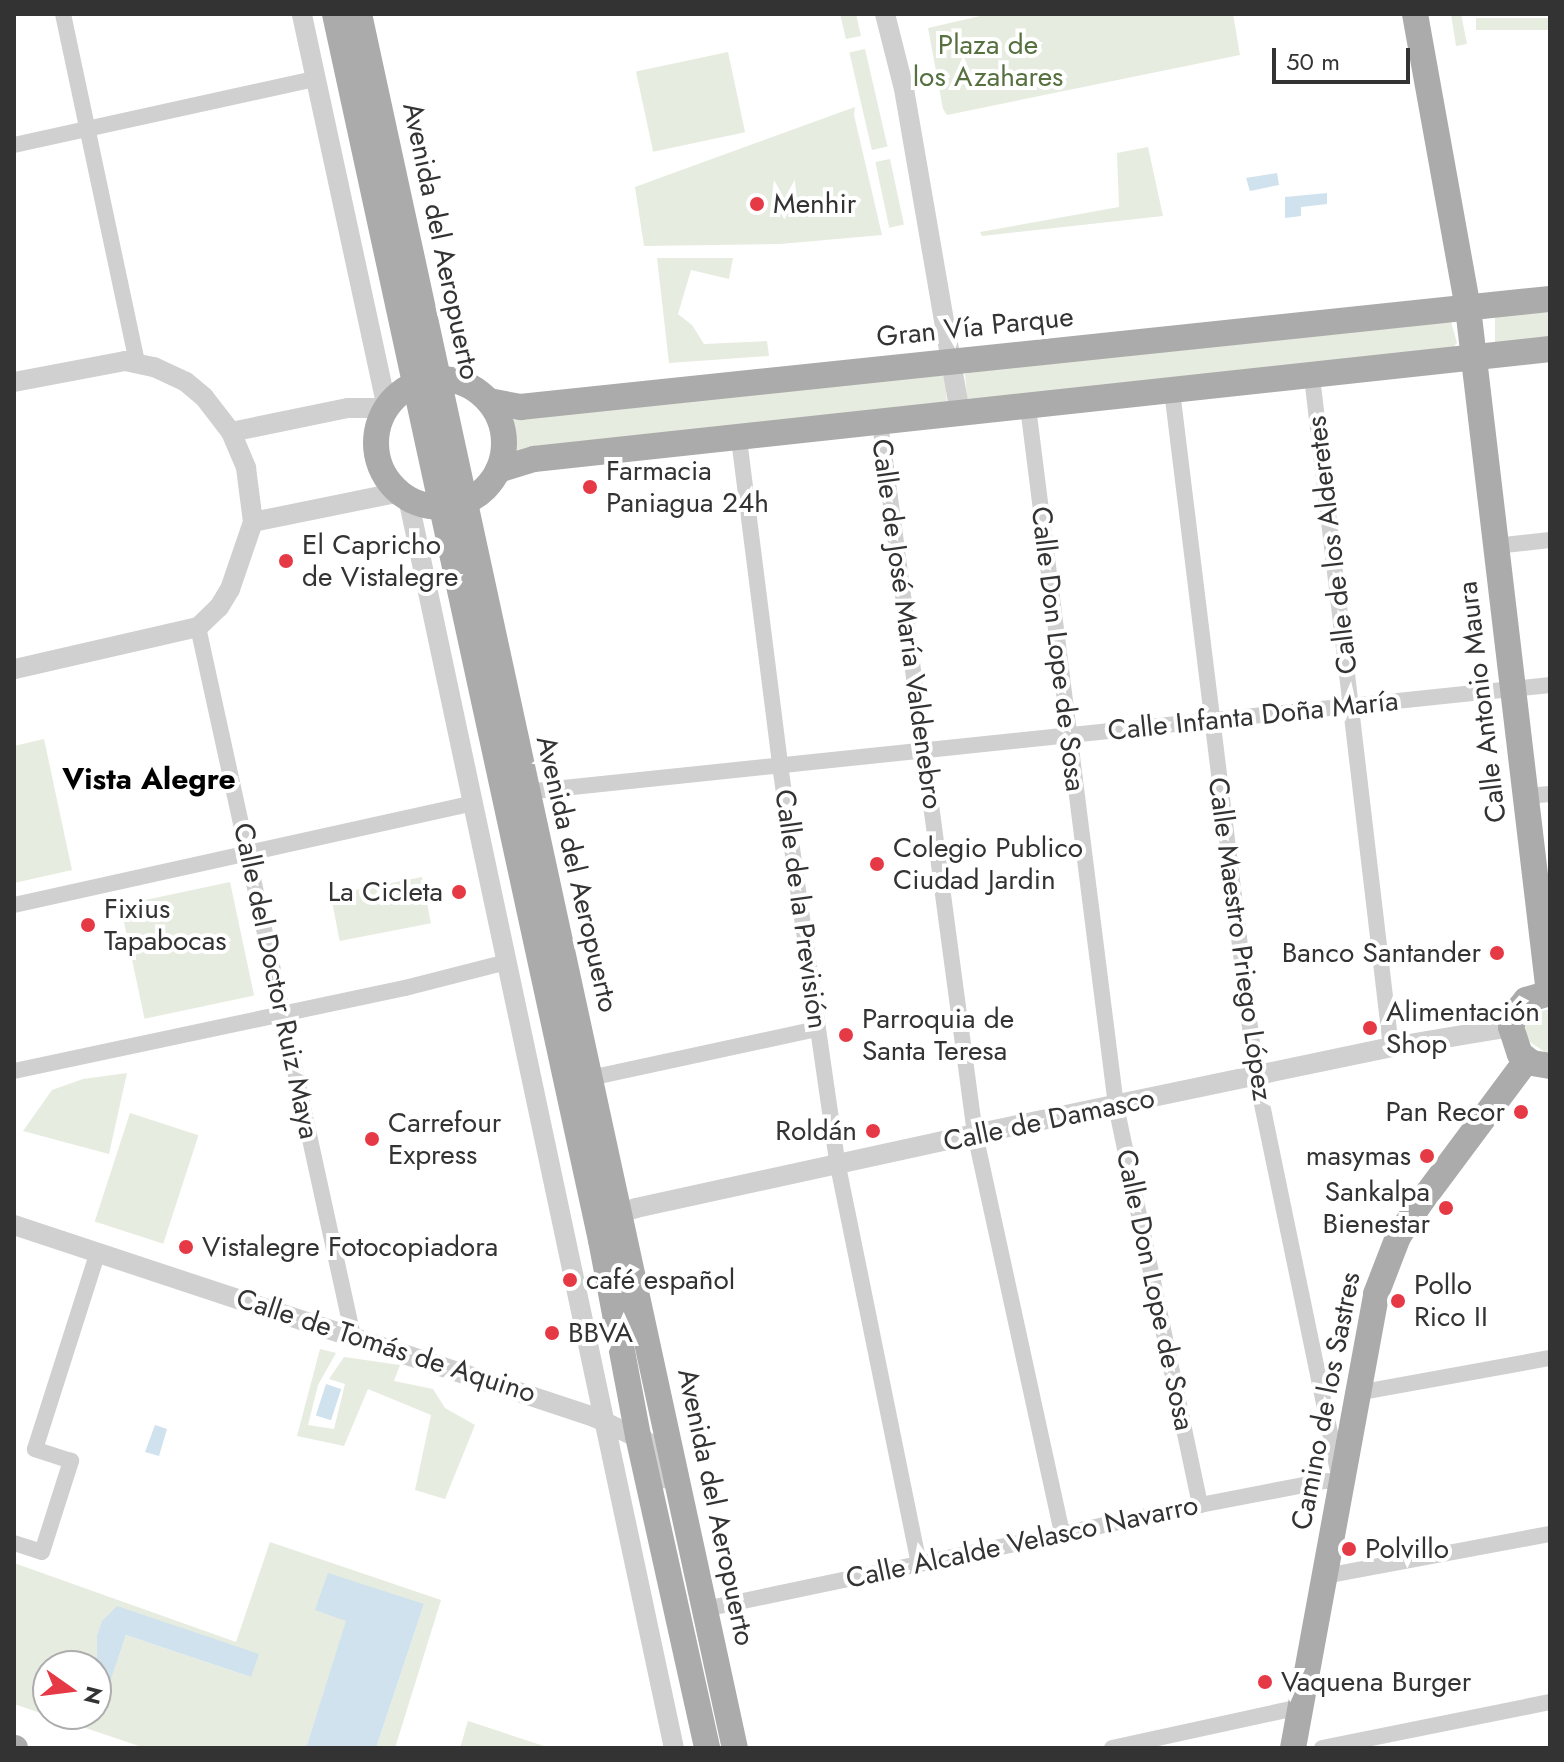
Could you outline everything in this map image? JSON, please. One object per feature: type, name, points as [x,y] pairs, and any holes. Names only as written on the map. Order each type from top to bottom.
[{"type":"main road","name":"Avenida del Aeropuerto","points":[[335,14],[427,381]]},
{"type":"main road","name":"Avenida del Aeropuerto","points":[[359,14],[427,381],[638,1436],[707,1748]]},
{"type":"main road","points":[[1415,14],[1468,308],[1472,356]]},
{"type":"main road","name":"Gran Vía Parque","points":[[489,401],[520,407],[1550,299]]},
{"type":"main road","points":[[498,470],[525,460],[1550,349]]},
{"type":"main road","name":"Calle Antonio Maura","points":[[1472,356],[1512,689],[1538,795],[1549,993]]},
{"type":"main road","points":[[427,381],[463,383],[489,401],[499,418],[504,438],[498,470],[486,487],[453,504],[404,495],[381,467],[377,446],[379,425],[395,397],[427,381]]},
{"type":"main road","name":"Avenida del Aeropuerto","points":[[453,504],[525,792],[590,1078],[735,1748]]},
{"type":"main road","points":[[1538,1063],[1514,1046],[1511,1027],[1516,1012],[1526,1000],[1549,993]]},
{"type":"main road","name":"Camino de los Sastres","points":[[1293,1748],[1376,1294],[1398,1237],[1538,1063]]},
{"type":"street","points":[[63,14],[137,362]]},
{"type":"street","points":[[231,432],[348,408],[387,408],[302,14]]},
{"type":"street","points":[[885,14],[904,89],[960,413]]},
{"type":"street","points":[[14,145],[315,79]]},
{"type":"street","points":[[14,382],[115,361],[137,362],[186,382],[204,397],[231,432],[246,468],[253,522],[230,589],[219,607],[198,627],[14,669]]},
{"type":"street","name":"Calle de los Alderetes","points":[[1312,377],[1391,1047]]},
{"type":"street","name":"Calle Maestro Priego López","points":[[1172,391],[1256,1076],[1340,1481]]},
{"type":"street","name":"Calle Don Lope de Sosa","points":[[1028,407],[1116,1106],[1200,1505]]},
{"type":"street","name":"Calle de José María Valdenebro","points":[[880,423],[975,1134],[1062,1534]]},
{"type":"street","name":"Calle de la Previsión","points":[[739,439],[780,765],[838,1166],[919,1563]]},
{"type":"street","points":[[253,522],[404,495],[473,803],[674,1748]]},
{"type":"street","points":[[1495,546],[1550,540]]},
{"type":"street","name":"Calle del Doctor Ruiz Maya","points":[[198,627],[353,1336]]},
{"type":"street","name":"Calle Infanta Doña María","points":[[525,792],[1550,685]]},
{"type":"street","points":[[14,905],[473,803]]},
{"type":"street","points":[[14,1071],[284,1014],[507,962]]},
{"type":"street","name":"Calle de Damasco","points":[[619,1213],[1391,1047],[1511,1027]]},
{"type":"street","points":[[590,1078],[817,1029]]},
{"type":"street","points":[[601,1240],[619,1213]]},
{"type":"street","name":"Calle de Tomás de Aquino","points":[[14,1225],[549,1399],[638,1436],[658,1452],[675,1524],[690,1543]]},
{"type":"street","points":[[14,1543],[42,1552],[71,1461],[35,1449],[98,1252]]},
{"type":"street","points":[[1357,1393],[1550,1358]]},
{"type":"street","name":"Calle Alcalde Velasco Navarro","points":[[705,1609],[1200,1505],[1325,1481],[1340,1481]]},
{"type":"street","points":[[1325,1576],[1550,1534]]},
{"type":"street","points":[[1322,1748],[1550,1702]]},
{"type":"street","points":[[1112,1748],[1300,1707]]},
{"type":"green space","points":[[840,14],[856,14],[861,36],[846,39]]},
{"type":"green space","name":"Plaza de los Azahares","points":[[989,14],[1233,14],[1240,55],[947,115],[943,109],[928,28]]},
{"type":"green space","points":[[1451,14],[1461,14],[1467,44],[1456,46]]},
{"type":"green space","points":[[1476,18],[1550,18],[1550,30],[1476,30]]},
{"type":"green space","points":[[865,49],[887,146],[872,150],[849,53]]},
{"type":"green space","points":[[728,52],[745,132],[653,152],[636,72]]},
{"type":"green space","points":[[855,107],[854,115],[882,235],[780,244],[644,246],[635,187]]},
{"type":"green space","points":[[1148,147],[1163,216],[982,236],[980,232],[1119,207],[1117,153]]},
{"type":"green space","points":[[890,159],[904,225],[889,228],[875,162]]},
{"type":"green space","points":[[657,258],[733,258],[729,279],[691,270],[678,314],[692,325],[704,344],[767,341],[769,356],[669,363]]},
{"type":"green space","points":[[1495,308],[1550,308],[1550,342],[1495,342]]},
{"type":"green space","points":[[1451,322],[1457,343],[1451,350],[975,402],[967,398],[965,374],[971,372]]},
{"type":"green space","points":[[938,373],[945,377],[947,403],[516,452],[512,418]]},
{"type":"green space","points":[[44,739],[72,870],[14,883],[14,746]]},
{"type":"green space","points":[[422,877],[431,923],[340,941],[331,895]]},
{"type":"green space","points":[[230,882],[254,995],[145,1019],[120,905]]},
{"type":"green space","points":[[1550,1009],[1550,1052],[1545,1052],[1527,1040],[1525,1025],[1533,1013]]},
{"type":"green space","points":[[127,1073],[109,1154],[23,1131],[52,1090],[83,1079]]},
{"type":"green space","points":[[130,1113],[198,1135],[163,1244],[95,1221]]},
{"type":"green space","points":[[320,1349],[336,1353],[318,1385],[308,1425],[334,1429],[345,1384],[329,1379],[344,1357],[400,1365],[394,1381],[433,1389],[445,1408],[475,1425],[445,1499],[415,1490],[431,1415],[368,1389],[344,1446],[297,1436]]},
{"type":"green space","points":[[270,1542],[441,1600],[395,1748],[376,1748],[424,1604],[347,1620],[306,1748],[145,1748],[91,1730],[112,1730],[112,1675],[126,1635],[251,1677],[117,1606],[105,1650],[32,1650],[32,1710],[14,1704],[14,1563],[236,1642]]},
{"type":"green space","points":[[468,1721],[550,1748],[460,1748]]},
{"type":"water","points":[[1277,173],[1279,185],[1250,191],[1246,178]]},
{"type":"water","points":[[1327,193],[1327,204],[1301,207],[1301,216],[1285,218],[1285,197]]},
{"type":"water","points":[[326,1384],[341,1389],[331,1420],[316,1415]]},
{"type":"water","points":[[155,1425],[167,1429],[159,1456],[145,1452]]},
{"type":"water","points":[[328,1573],[424,1604],[376,1748],[306,1748],[346,1621],[315,1610]]},
{"type":"water","points":[[117,1606],[259,1654],[251,1677],[126,1635],[112,1676],[112,1650],[97,1650],[102,1621]]},
{"type":"place","name":"Menhir","points":[[757,204]]},
{"type":"place","name":"Farmacia Paniagua 24h","points":[[590,487]]},
{"type":"place","name":"El Capricho de Vistalegre","points":[[286,561]]},
{"type":"place","name":"Colegio Publico Ciudad Jardin","points":[[877,864]]},
{"type":"place","name":"La Cicleta","points":[[459,892]]},
{"type":"place","name":"Fixius Tapabocas","points":[[88,925]]},
{"type":"place","name":"Banco Santander","points":[[1497,953]]},
{"type":"place","name":"Alimentación Shop","points":[[1370,1028]]},
{"type":"place","name":"Parroquia de Santa Teresa","points":[[846,1035]]},
{"type":"place","name":"Pan Recor","points":[[1521,1112]]},
{"type":"place","name":"Roldán","points":[[873,1131]]},
{"type":"place","name":"Carrefour Express","points":[[372,1139]]},
{"type":"place","name":"masymas","points":[[1427,1156]]},
{"type":"place","name":"Sankalpa Bienestar","points":[[1446,1208]]},
{"type":"place","name":"Vistalegre Fotocopiadora","points":[[186,1247]]},
{"type":"place","name":"café español","points":[[570,1280]]},
{"type":"place","name":"Pollo Rico II","points":[[1398,1301]]},
{"type":"place","name":"BBVA","points":[[552,1333]]},
{"type":"place","name":"Polvillo","points":[[1349,1549]]},
{"type":"place","name":"Vaquena Burger","points":[[1265,1682]]},
{"type":"district","name":"Vista Alegre","points":[[149,779]]}]
